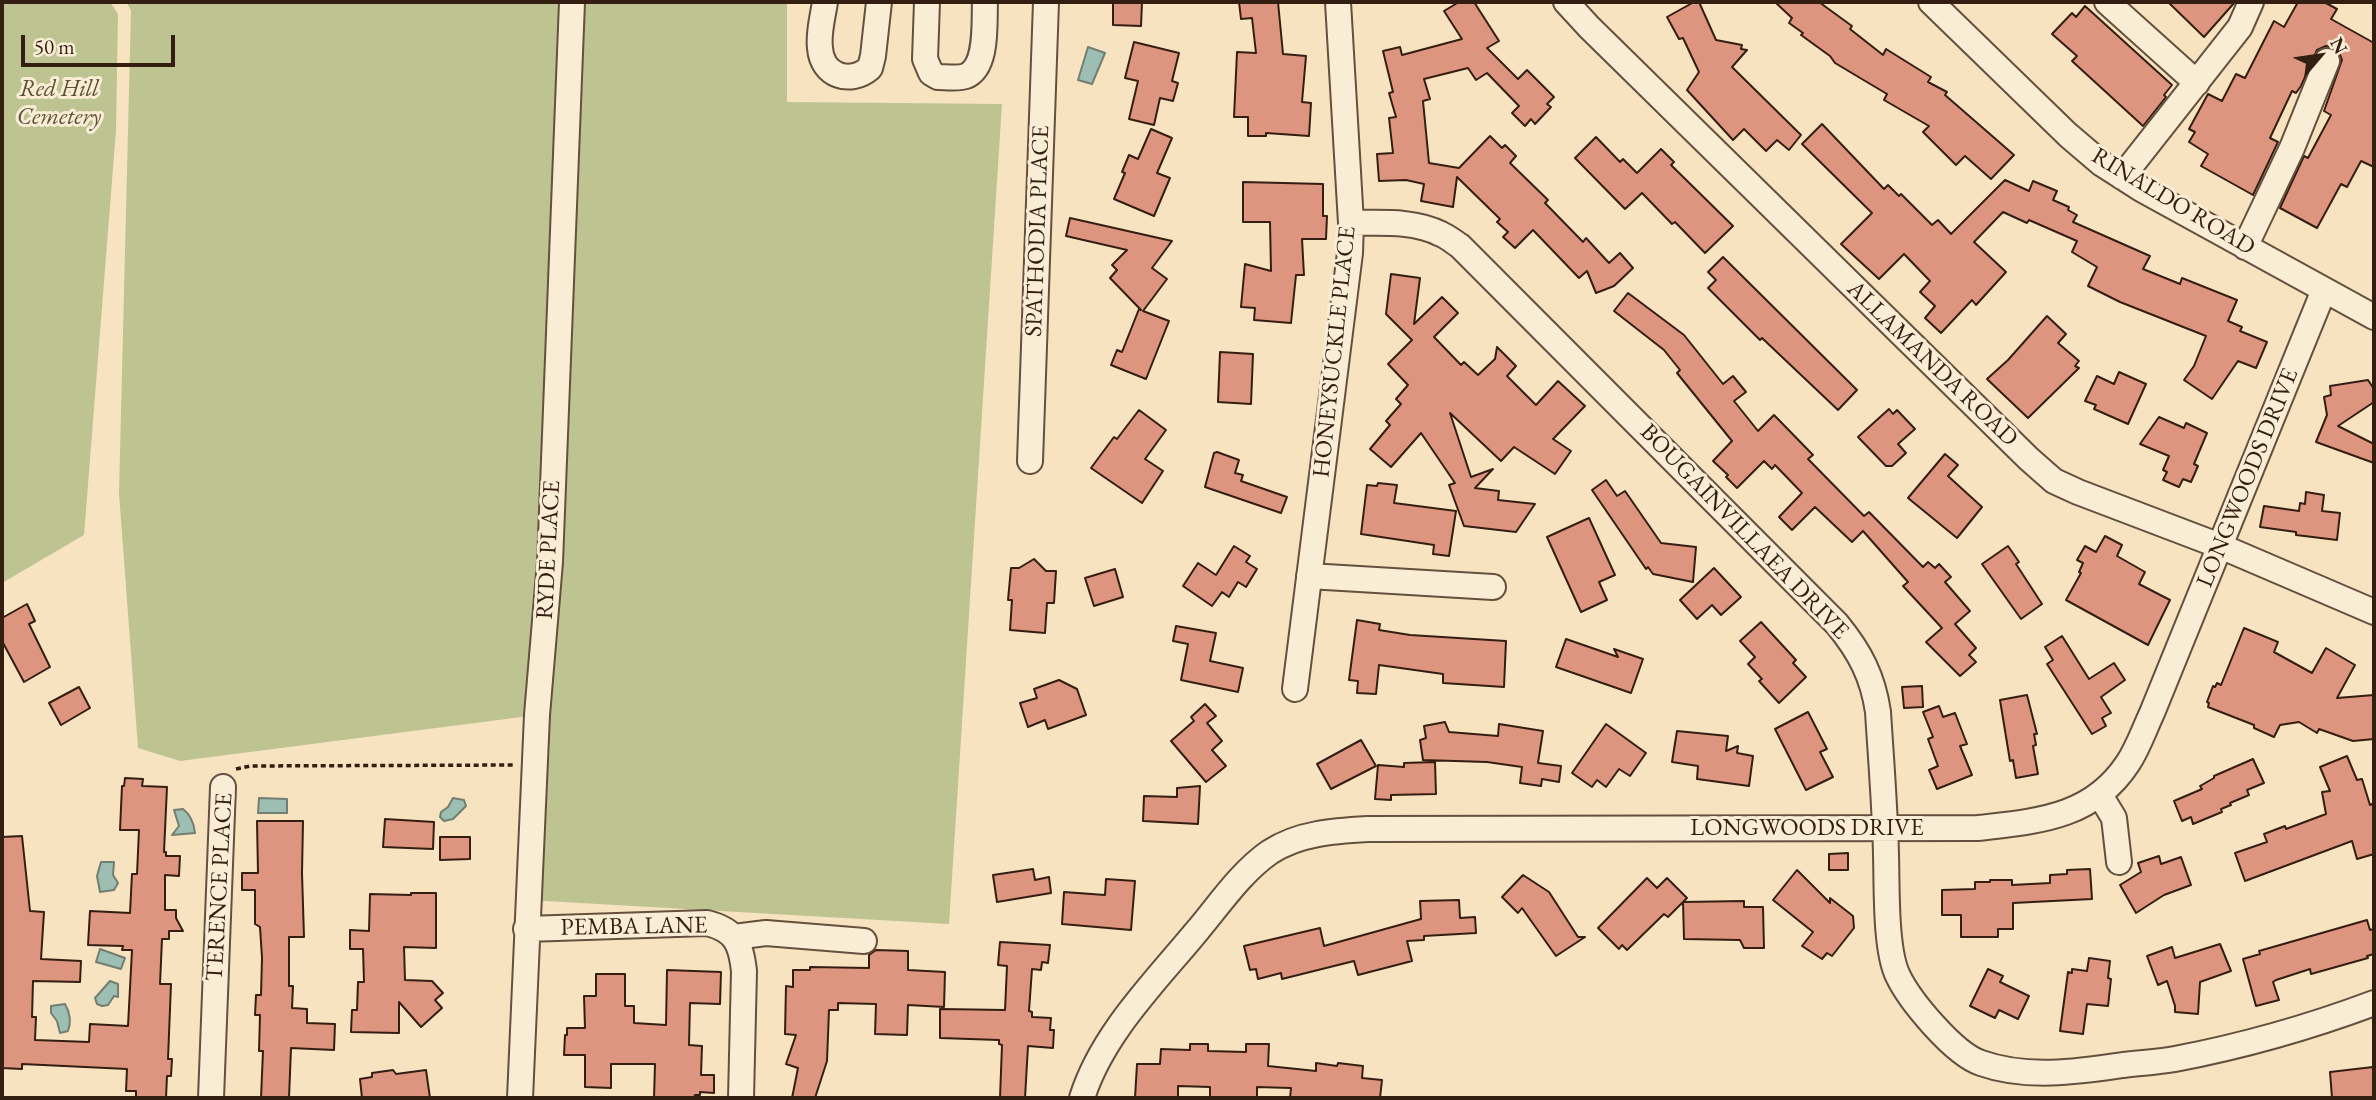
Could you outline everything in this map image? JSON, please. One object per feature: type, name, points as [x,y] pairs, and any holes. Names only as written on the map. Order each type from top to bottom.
[{"type":"street","name":"RYDE PLACE","points":[[520,1098],[534,765],[551,562],[572,2]]},
{"type":"street","points":[[825,2],[820,48],[823,60],[841,77],[855,77],[870,68],[878,2]]},
{"type":"street","points":[[927,2],[927,66],[937,77],[963,78],[974,72],[981,59],[985,2]]},
{"type":"street","name":"SPATHODIA PLACE","points":[[1030,461],[1046,2]]},
{"type":"street","name":"HONEYSUCKLE PLACE","points":[[1295,690],[1350,253],[1351,223],[1338,2]]},
{"type":"street","name":"ALLAMANDA ROAD","points":[[1566,2],[2054,481],[2220,546],[2374,612]]},
{"type":"street","name":"RINALDO ROAD","points":[[1931,2],[2068,135],[2102,164],[2245,247],[2374,317]]},
{"type":"street","points":[[2106,2],[2197,83]]},
{"type":"street","points":[[2122,177],[2240,27],[2251,2]]},
{"type":"street","points":[[2245,247],[2292,148],[2327,61]]},
{"type":"street","name":"BOUGAINVILLAEA DRIVE","points":[[1351,223],[1398,223],[1419,227],[1441,233],[1460,246],[1855,645],[1875,690],[1885,827],[1889,937],[1896,974],[1915,1004],[1960,1050],[1978,1062],[2006,1070],[2077,1072],[2172,1059],[2277,1035],[2374,1003]]},
{"type":"street","name":"LONGWOODS DRIVE","points":[[1082,1098],[1105,1047],[1240,879],[1270,852],[1299,839],[1331,831],[1368,830],[1978,828],[2036,821],[2081,807],[2100,795],[2130,760],[2152,713],[2324,290]]},
{"type":"street","points":[[1309,576],[1493,587]]},
{"type":"street","name":"TERENCE PLACE","points":[[211,1098],[222,787]]},
{"type":"street","points":[[2100,795],[2114,818],[2119,862]]},
{"type":"street","name":"PEMBA LANE","points":[[526,929],[707,923],[724,927],[734,937],[766,933],[864,941]]},
{"type":"street","points":[[734,937],[742,953],[744,971],[741,1098]]},
{"type":"path","name":"TERENCE PLACE","points":[[222,787],[231,770],[250,766],[534,765]]},
{"type":"green space","name":"Red Hill Cemetery","points":[[2,2],[110,2],[118,14],[116,130],[84,535],[2,583]]},
{"type":"green space","points":[[126,2],[787,2],[787,102],[1002,104],[949,924],[528,900],[537,715],[180,761],[138,748],[119,493],[131,10]]},
{"type":"water","points":[[1088,47],[1105,53],[1092,84],[1078,80]]},
{"type":"water","points":[[259,798],[287,799],[287,813],[258,813]]},
{"type":"water","points":[[453,798],[464,800],[466,806],[453,819],[444,821],[440,817],[441,812]]},
{"type":"water","points":[[183,809],[192,820],[195,833],[172,835],[179,826],[174,810]]},
{"type":"water","points":[[101,862],[114,862],[113,875],[118,883],[114,890],[100,892],[97,876]]},
{"type":"water","points":[[100,949],[125,958],[121,969],[96,962]]},
{"type":"water","points":[[110,981],[118,984],[118,997],[114,996],[108,1005],[97,1004],[95,998]]},
{"type":"water","points":[[65,1004],[70,1024],[68,1031],[60,1033],[57,1021],[51,1013],[51,1006]]},
{"type":"building","points":[[1113,2],[1142,2],[1141,26],[1113,25]]},
{"type":"building","points":[[1239,2],[1278,2],[1283,54],[1306,56],[1302,102],[1311,103],[1309,136],[1266,133],[1266,136],[1248,136],[1248,117],[1234,117],[1237,52],[1256,53],[1252,18],[1241,19]]},
{"type":"building","points":[[1459,2],[1474,2],[1499,41],[1487,48],[1518,79],[1527,70],[1554,97],[1547,104],[1551,107],[1535,124],[1531,119],[1525,126],[1512,113],[1519,106],[1487,73],[1476,80],[1468,68],[1424,79],[1430,99],[1423,101],[1429,163],[1459,168],[1490,136],[1502,148],[1505,145],[1516,156],[1510,163],[1548,200],[1545,203],[1583,242],[1586,238],[1609,263],[1620,253],[1633,268],[1614,286],[1596,293],[1587,271],[1579,278],[1533,230],[1515,248],[1503,237],[1508,232],[1497,222],[1500,219],[1457,177],[1453,207],[1421,201],[1424,184],[1406,180],[1379,181],[1377,154],[1393,153],[1389,118],[1396,117],[1389,93],[1393,92],[1383,51],[1400,47],[1402,55],[1462,39],[1444,11]]},
{"type":"building","points":[[1694,2],[1699,2],[1716,40],[1742,45],[1741,49],[1747,50],[1732,67],[1801,135],[1789,150],[1777,140],[1766,151],[1744,129],[1733,140],[1687,90],[1699,72],[1683,38],[1679,39],[1667,17]]},
{"type":"building","points":[[1775,2],[1819,2],[1852,26],[1850,29],[1883,55],[1886,49],[1931,77],[1928,82],[1947,92],[1945,95],[2014,155],[1991,179],[1965,156],[1956,165],[1923,132],[1929,126],[1884,100],[1887,94],[1835,63],[1789,23],[1792,18]]},
{"type":"building","points":[[2168,2],[2235,2],[2204,37]]},
{"type":"building","points":[[2298,2],[2324,2],[2337,9],[2331,19],[2374,43],[2374,167],[2361,161],[2347,187],[2341,184],[2317,228],[2280,208],[2304,156],[2308,158],[2331,115],[2324,111],[2342,60],[2339,52],[2326,46],[2317,50],[2301,86],[2296,93],[2292,91],[2270,138],[2278,142],[2253,195],[2201,166],[2208,154],[2189,142],[2195,132],[2189,129],[2208,94],[2222,101],[2236,74],[2245,78],[2274,21],[2284,27]]},
{"type":"building","points":[[2085,6],[2172,85],[2143,126],[2072,61],[2077,56],[2052,34],[2072,13],[2076,17]]},
{"type":"building","points":[[1134,42],[1179,53],[1172,81],[1178,83],[1173,101],[1160,98],[1154,125],[1129,119],[1138,81],[1125,78]]},
{"type":"building","points":[[1822,124],[1884,189],[1888,185],[1932,225],[1938,220],[1951,234],[2005,180],[2029,191],[2033,181],[2057,191],[2053,200],[2069,207],[2068,210],[2077,215],[2073,222],[2150,256],[2143,269],[2180,284],[2182,278],[2237,300],[2228,321],[2242,327],[2240,331],[2267,342],[2256,368],[2238,361],[2212,399],[2184,380],[2194,366],[2206,336],[2120,302],[2088,286],[2097,267],[2072,252],[2077,241],[2003,212],[1974,242],[2006,272],[1976,305],[1972,300],[1941,333],[1925,318],[1935,306],[1920,292],[1930,281],[1904,254],[1879,279],[1841,244],[1872,213],[1802,144]]},
{"type":"building","points":[[1151,129],[1172,138],[1157,173],[1170,178],[1154,216],[1114,199],[1129,155],[1138,159]]},
{"type":"building","points":[[1596,137],[1620,162],[1623,159],[1637,173],[1661,149],[1674,162],[1671,165],[1733,226],[1705,253],[1642,193],[1625,209],[1575,158]]},
{"type":"building","points":[[1243,182],[1323,184],[1323,216],[1327,216],[1326,239],[1302,239],[1304,275],[1296,275],[1291,323],[1254,320],[1255,308],[1241,307],[1245,264],[1271,271],[1270,222],[1243,222]]},
{"type":"building","points":[[1070,218],[1172,241],[1152,268],[1167,279],[1143,311],[1169,321],[1146,379],[1111,365],[1117,350],[1122,352],[1139,309],[1141,310],[1110,278],[1117,270],[1112,265],[1127,250],[1066,236]]},
{"type":"building","points":[[1723,257],[1857,390],[1838,410],[1762,338],[1760,340],[1708,288],[1716,280],[1708,272]]},
{"type":"building","points":[[1391,274],[1420,278],[1414,324],[1442,297],[1458,313],[1434,337],[1461,365],[1464,362],[1478,375],[1495,359],[1497,347],[1516,366],[1507,376],[1536,405],[1558,381],[1585,406],[1553,439],[1571,451],[1555,474],[1514,447],[1501,461],[1450,413],[1471,477],[1493,469],[1475,488],[1499,491],[1498,500],[1535,504],[1516,532],[1464,526],[1449,485],[1455,483],[1421,433],[1391,467],[1370,449],[1390,425],[1386,421],[1401,404],[1396,399],[1408,385],[1388,364],[1412,340],[1386,314]]},
{"type":"building","points":[[1628,293],[1684,335],[1723,384],[1733,376],[1746,392],[1734,401],[1758,431],[1774,415],[1813,455],[1808,459],[1864,516],[1869,512],[1923,567],[1928,562],[1935,568],[1939,564],[1951,577],[1945,582],[1970,611],[1955,624],[1976,648],[1969,655],[1976,662],[1960,676],[1926,642],[1942,628],[1903,586],[1908,582],[1863,531],[1852,542],[1815,507],[1792,530],[1779,517],[1802,493],[1775,465],[1772,469],[1764,461],[1737,488],[1726,477],[1728,475],[1713,461],[1732,441],[1677,373],[1680,370],[1664,350],[1614,311]]},
{"type":"building","points":[[2047,316],[2066,334],[2058,343],[2079,361],[2075,366],[2079,368],[2028,418],[1987,379],[2008,360]]},
{"type":"building","points":[[1220,352],[1253,354],[1251,404],[1218,402]]},
{"type":"building","points":[[2119,372],[2146,384],[2128,424],[2094,409],[2096,405],[2085,401],[2097,376],[2114,384]]},
{"type":"building","points":[[2368,380],[2374,389],[2374,402],[2338,426],[2374,444],[2374,463],[2316,442],[2327,415],[2324,397],[2331,395],[2330,386]]},
{"type":"building","points":[[1889,409],[1893,414],[1897,410],[1915,429],[1898,444],[1906,453],[1892,466],[1886,466],[1858,437]]},
{"type":"building","points":[[1139,410],[1166,430],[1145,459],[1163,471],[1142,503],[1091,468]]},
{"type":"building","points":[[2159,417],[2184,428],[2186,423],[2207,433],[2194,464],[2198,466],[2191,482],[2183,479],[2179,487],[2163,480],[2167,472],[2163,470],[2169,456],[2140,444]]},
{"type":"building","points":[[1214,453],[1239,460],[1235,473],[1243,475],[1241,481],[1287,497],[1281,513],[1205,487]]},
{"type":"building","points":[[1945,454],[1958,465],[1948,476],[1982,507],[1957,538],[1908,498]]},
{"type":"building","points":[[1606,480],[1617,496],[1625,491],[1661,543],[1696,547],[1693,582],[1653,574],[1648,567],[1646,569],[1592,490]]},
{"type":"building","points":[[1378,483],[1397,485],[1394,503],[1456,511],[1449,556],[1433,554],[1434,545],[1361,534],[1367,485],[1377,486]]},
{"type":"building","points":[[2306,492],[2324,495],[2322,511],[2340,513],[2337,540],[2260,527],[2264,506],[2299,511],[2300,503],[2305,504]]},
{"type":"building","points":[[1589,518],[1615,575],[1599,582],[1607,600],[1581,612],[1547,537]]},
{"type":"building","points":[[2105,536],[2122,545],[2117,556],[2145,572],[2139,584],[2170,600],[2148,645],[2066,600],[2081,573],[2079,572],[2083,563],[2077,560],[2085,546],[2096,552]]},
{"type":"building","points":[[1234,546],[1250,556],[1246,562],[1257,569],[1246,587],[1238,582],[1229,597],[1222,592],[1212,606],[1183,586],[1198,563],[1216,575]]},
{"type":"building","points":[[2008,546],[2019,562],[2016,564],[2042,604],[2021,619],[1982,564]]},
{"type":"building","points":[[1034,559],[1046,571],[1056,571],[1054,603],[1047,603],[1045,633],[1010,630],[1012,600],[1008,600],[1011,568],[1019,568]]},
{"type":"building","points":[[1714,568],[1741,597],[1721,615],[1712,605],[1697,619],[1680,600]]},
{"type":"building","points":[[1115,569],[1123,597],[1094,606],[1085,578]]},
{"type":"building","points":[[27,604],[35,621],[29,624],[50,667],[24,682],[2,641],[2,618]]},
{"type":"building","points":[[1357,620],[1380,624],[1379,630],[1410,635],[1506,641],[1504,687],[1443,683],[1443,674],[1379,665],[1376,694],[1357,693],[1358,681],[1349,680]]},
{"type":"building","points":[[1761,622],[1796,660],[1793,663],[1806,677],[1779,703],[1748,664],[1755,657],[1740,641]]},
{"type":"building","points":[[1176,626],[1216,633],[1210,661],[1243,668],[1238,692],[1181,680],[1188,644],[1173,641]]},
{"type":"building","points":[[2244,628],[2278,642],[2274,652],[2312,673],[2326,648],[2355,665],[2337,698],[2374,695],[2374,739],[2353,741],[2319,729],[2317,733],[2299,722],[2280,725],[2274,737],[2254,728],[2254,725],[2208,707],[2207,702],[2213,686],[2217,683],[2221,685]]},
{"type":"building","points":[[2062,636],[2089,679],[2114,663],[2125,680],[2101,697],[2111,713],[2102,718],[2106,726],[2092,734],[2047,664],[2053,660],[2045,647]]},
{"type":"building","points":[[1566,639],[1618,657],[1614,649],[1643,659],[1631,693],[1556,667]]},
{"type":"building","points":[[1059,680],[1077,689],[1086,715],[1048,729],[1045,720],[1028,727],[1020,703],[1037,698],[1034,689]]},
{"type":"building","points":[[1922,686],[1923,707],[1904,708],[1902,687]]},
{"type":"building","points":[[79,687],[90,708],[61,725],[49,703]]},
{"type":"building","points":[[2027,695],[2037,734],[2034,734],[2036,745],[2033,746],[2038,774],[2016,778],[2013,760],[2010,761],[2000,700]]},
{"type":"building","points":[[1205,704],[1216,716],[1207,723],[1222,741],[1212,750],[1226,766],[1206,782],[1171,741],[1194,721],[1191,717]]},
{"type":"building","points":[[1939,706],[1943,717],[1955,713],[1967,744],[1960,746],[1972,775],[1937,789],[1929,770],[1938,766],[1928,739],[1933,737],[1923,712]]},
{"type":"building","points":[[1808,712],[1827,749],[1820,752],[1833,777],[1806,790],[1775,729]]},
{"type":"building","points":[[1445,722],[1449,732],[1498,736],[1499,724],[1543,731],[1538,763],[1561,766],[1559,782],[1542,779],[1541,786],[1520,783],[1522,767],[1487,762],[1423,760],[1420,740],[1426,738],[1424,726]]},
{"type":"building","points":[[1606,724],[1646,753],[1630,776],[1619,769],[1606,787],[1597,780],[1592,787],[1572,773]]},
{"type":"building","points":[[1677,731],[1728,736],[1726,751],[1738,746],[1737,753],[1753,756],[1749,786],[1697,779],[1698,766],[1672,762]]},
{"type":"building","points":[[1361,740],[1376,766],[1331,789],[1317,764]]},
{"type":"building","points":[[2347,756],[2357,780],[2362,779],[2370,805],[2374,803],[2374,854],[2357,859],[2352,841],[2245,881],[2235,853],[2267,842],[2264,834],[2326,814],[2322,792],[2330,791],[2320,767]]},
{"type":"building","points":[[2253,759],[2264,783],[2247,790],[2249,795],[2230,803],[2231,805],[2221,809],[2222,812],[2193,824],[2191,817],[2182,821],[2174,801],[2202,789],[2200,786],[2214,776]]},
{"type":"building","points":[[1435,762],[1436,794],[1391,795],[1391,800],[1375,799],[1378,765],[1404,767],[1404,763]]},
{"type":"building","points":[[125,778],[143,779],[142,786],[167,787],[164,852],[166,856],[180,856],[179,876],[165,875],[165,910],[176,910],[176,918],[183,931],[169,931],[169,939],[162,939],[160,984],[171,984],[168,1059],[172,1059],[171,1076],[167,1076],[166,1098],[136,1098],[136,1091],[126,1091],[127,1069],[22,1064],[22,1069],[2,1068],[2,837],[22,836],[30,911],[44,912],[41,959],[81,961],[80,982],[33,981],[32,1017],[36,1017],[35,1040],[89,1042],[90,1024],[128,1026],[132,950],[122,950],[123,946],[88,945],[90,911],[130,913],[132,874],[137,874],[139,830],[120,830],[122,786]]},
{"type":"building","points":[[1200,786],[1198,824],[1143,821],[1144,796],[1177,797],[1177,788]]},
{"type":"building","points":[[385,819],[434,822],[433,849],[383,847]]},
{"type":"building","points":[[257,821],[303,821],[304,937],[289,937],[292,1008],[307,1009],[307,1023],[335,1024],[334,1050],[291,1048],[289,1098],[261,1098],[263,1051],[259,1051],[260,1015],[255,1015],[256,995],[261,995],[260,927],[255,924],[255,890],[242,890],[242,873],[258,873]]},
{"type":"building","points":[[440,837],[470,837],[470,859],[440,860]]},
{"type":"building","points":[[1848,853],[1848,870],[1829,870],[1829,854]]},
{"type":"building","points":[[2159,856],[2161,864],[2181,857],[2191,885],[2164,895],[2136,913],[2120,885],[2141,872],[2138,863]]},
{"type":"building","points":[[1033,869],[1035,880],[1049,877],[1051,893],[997,902],[993,875]]},
{"type":"building","points":[[2090,869],[2092,899],[2013,903],[2013,929],[1998,929],[1998,937],[1961,937],[1961,915],[1942,915],[1942,890],[1975,889],[1975,882],[1990,880],[2012,880],[2012,885],[2050,883],[2050,875],[2067,874],[2067,870]]},
{"type":"building","points":[[1797,870],[1830,903],[1830,898],[1853,916],[1854,928],[1832,956],[1827,953],[1822,959],[1802,946],[1813,932],[1773,900]]},
{"type":"building","points":[[1523,875],[1549,892],[1578,937],[1585,937],[1556,956],[1522,908],[1518,913],[1502,897]]},
{"type":"building","points":[[1647,878],[1657,888],[1667,878],[1687,898],[1668,917],[1664,914],[1627,950],[1622,945],[1619,949],[1598,928]]},
{"type":"building","points":[[1106,879],[1135,881],[1131,930],[1062,924],[1064,892],[1105,895]]},
{"type":"building","points":[[436,893],[436,948],[404,947],[405,980],[432,981],[443,993],[435,1000],[442,1008],[421,1027],[399,1002],[399,1033],[351,1032],[352,1010],[357,1010],[358,982],[364,982],[363,949],[350,949],[350,930],[369,931],[370,894]]},
{"type":"building","points":[[1459,900],[1460,918],[1475,917],[1476,933],[1424,936],[1424,940],[1407,941],[1412,961],[1358,975],[1354,961],[1282,979],[1281,973],[1258,979],[1256,969],[1250,970],[1244,946],[1320,928],[1324,946],[1421,919],[1420,901]]},
{"type":"building","points":[[1744,901],[1744,907],[1763,907],[1764,948],[1744,948],[1740,940],[1684,939],[1683,902]]},
{"type":"building","points":[[2367,920],[2370,930],[2374,929],[2374,954],[2311,974],[2310,969],[2276,980],[2273,982],[2279,1000],[2256,1006],[2243,959],[2260,954],[2259,951]]},
{"type":"building","points":[[1000,942],[1050,945],[1048,963],[1042,962],[1041,970],[1032,969],[1029,1011],[1032,1012],[1032,1017],[1051,1018],[1050,1030],[1054,1030],[1053,1048],[1028,1046],[1025,1098],[1000,1098],[1002,1045],[999,1040],[940,1038],[940,1009],[1005,1010],[1007,966],[998,965]]},
{"type":"building","points":[[2220,944],[2231,971],[2200,982],[2198,1014],[2175,1012],[2167,981],[2158,985],[2147,956],[2172,947],[2175,958]]},
{"type":"building","points":[[876,950],[908,951],[908,970],[945,972],[944,1007],[908,1005],[907,1035],[875,1034],[876,1004],[838,1003],[838,1010],[829,1010],[827,1061],[815,1098],[792,1098],[798,1068],[786,1064],[796,1035],[785,1034],[786,986],[793,987],[793,970],[810,970],[810,967],[869,968],[869,955]]},
{"type":"building","points":[[2089,958],[2110,961],[2108,1006],[2087,1004],[2083,1034],[2060,1031],[2068,972],[2072,973],[2072,969],[2087,971]]},
{"type":"building","points":[[1988,969],[2003,976],[2000,982],[2029,996],[2018,1019],[1999,1010],[1995,1018],[1970,1006]]},
{"type":"building","points":[[667,970],[721,972],[720,1004],[690,1003],[689,1045],[702,1046],[701,1075],[714,1075],[714,1093],[700,1092],[700,1095],[695,1095],[694,1098],[654,1098],[655,1064],[611,1064],[611,1088],[585,1087],[585,1055],[564,1055],[565,1035],[567,1028],[585,1028],[584,996],[596,996],[596,974],[625,974],[625,1006],[634,1006],[634,1023],[666,1025]]},
{"type":"building","points":[[1190,1044],[1208,1044],[1208,1051],[1246,1052],[1246,1044],[1269,1044],[1268,1066],[1316,1071],[1316,1063],[1363,1066],[1362,1078],[1382,1080],[1380,1098],[1290,1098],[1291,1088],[1257,1087],[1257,1098],[1210,1098],[1210,1087],[1178,1086],[1178,1098],[1135,1098],[1137,1064],[1160,1064],[1161,1049],[1190,1050]]},
{"type":"building","points":[[2373,1067],[2374,1098],[2332,1098],[2330,1072]]},
{"type":"building","points":[[393,1070],[396,1074],[426,1070],[430,1098],[362,1098],[360,1079],[372,1077],[372,1073]]}]
